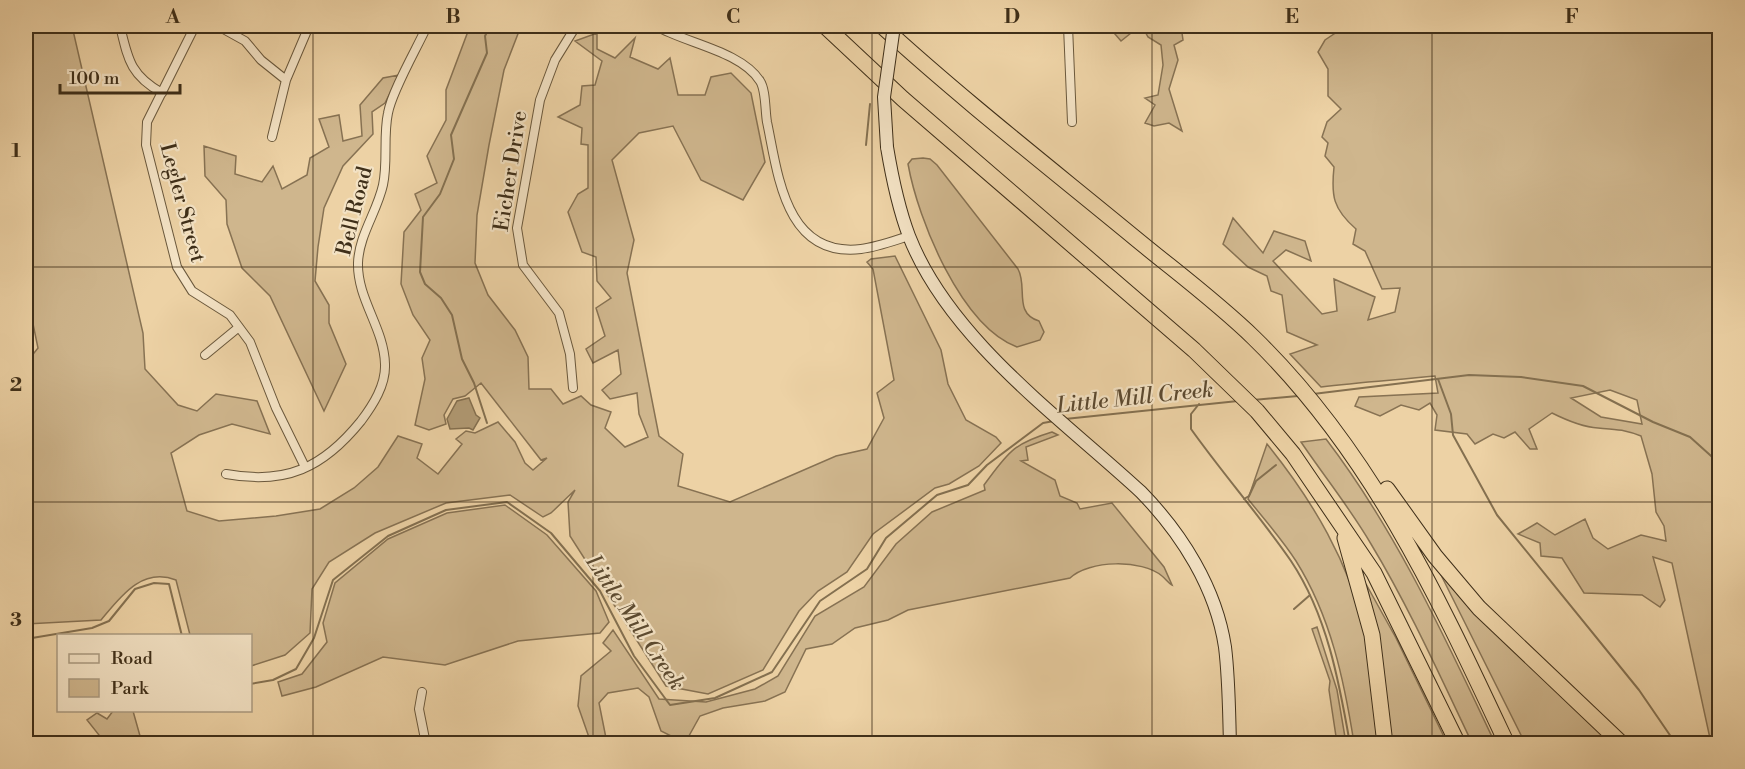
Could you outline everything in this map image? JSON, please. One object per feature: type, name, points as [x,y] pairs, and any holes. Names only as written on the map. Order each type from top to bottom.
[{"type":"highway","points":[[825,26],[903,99],[1194,350],[1257,411],[1293,454],[1374,573],[1458,744]]},
{"type":"highway","points":[[882,26],[957,92],[1213,300],[1255,339],[1351,450],[1366,472],[1432,588],[1507,744]]},
{"type":"highway","points":[[1366,472],[1386,487],[1434,556],[1479,608],[1622,744]]},
{"type":"highway","points":[[1341,522],[1372,635],[1385,744]]},
{"type":"main road","points":[[894,26],[884,97],[887,147],[891,176],[909,236],[932,280],[955,315],[981,345],[1157,508],[1178,536],[1199,571],[1225,646],[1230,744]]},
{"type":"street","points":[[120,26],[128,59],[135,72],[162,93]]},
{"type":"street","name":"Legler Street","points":[[195,26],[147,122],[146,145],[177,267],[192,291],[230,315],[250,342],[276,408],[304,467]]},
{"type":"street","points":[[218,26],[245,41],[261,60],[286,80]]},
{"type":"street","points":[[272,137],[286,80],[309,26]]},
{"type":"street","name":"Bell Road","points":[[226,474],[255,479],[282,476],[319,462],[350,435],[368,412],[381,388],[386,365],[381,338],[359,283],[358,262],[362,239],[383,187],[388,112],[428,26]]},
{"type":"street","name":"Eicher Drive","points":[[573,388],[570,354],[559,313],[523,265],[517,228],[540,100],[555,60],[576,26]]},
{"type":"street","points":[[656,26],[739,63],[760,82],[787,208],[812,237],[831,247],[852,250],[909,236]]},
{"type":"street","points":[[1068,26],[1072,122]]},
{"type":"street","points":[[205,355],[239,327]]},
{"type":"street","points":[[422,692],[419,709],[426,744]]},
{"type":"green space","points":[[26,26],[72,26],[143,333],[145,369],[178,405],[197,411],[216,394],[257,401],[270,434],[232,424],[199,435],[171,453],[187,511],[219,521],[320,509],[354,488],[378,467],[398,436],[422,444],[417,458],[438,474],[462,444],[456,439],[466,431],[475,433],[498,422],[515,442],[525,463],[533,470],[547,458],[541,460],[481,383],[465,396],[453,399],[444,415],[446,424],[429,430],[415,425],[425,379],[422,358],[430,340],[413,315],[401,284],[404,232],[421,210],[415,194],[437,183],[427,156],[446,120],[446,90],[470,26],[521,26],[504,70],[489,145],[477,215],[475,263],[488,295],[515,330],[528,357],[529,389],[551,389],[563,404],[581,396],[591,405],[611,412],[605,428],[625,447],[648,437],[639,414],[637,393],[610,399],[602,390],[621,374],[618,350],[593,363],[586,349],[605,336],[596,308],[611,298],[597,281],[596,257],[582,252],[568,212],[578,194],[588,188],[588,145],[581,144],[582,128],[558,117],[580,105],[582,86],[595,85],[602,61],[575,41],[597,33],[597,49],[615,58],[635,38],[630,57],[658,69],[670,58],[678,95],[705,95],[711,77],[731,73],[751,93],[765,162],[743,200],[701,180],[673,126],[639,133],[612,160],[634,240],[627,273],[659,436],[683,454],[678,486],[730,502],[836,456],[867,449],[884,418],[877,393],[894,380],[873,269],[867,262],[871,259],[895,256],[941,350],[948,384],[966,420],[996,437],[1001,443],[979,466],[949,484],[935,488],[873,534],[847,572],[818,591],[799,611],[763,670],[708,694],[666,686],[570,536],[568,502],[575,490],[551,513],[543,517],[510,495],[446,503],[375,533],[329,562],[312,589],[310,633],[285,655],[252,666],[252,634],[190,634],[176,580],[164,577],[153,577],[133,586],[101,620],[26,624],[26,363],[38,348],[26,290]]},
{"type":"green space","points":[[1108,26],[1135,26],[1136,29],[1121,41]]},
{"type":"green space","points":[[1142,26],[1153,30],[1156,26],[1181,26],[1183,40],[1174,45],[1178,60],[1169,89],[1182,131],[1169,123],[1154,126],[1145,123],[1155,105],[1145,98],[1158,95],[1163,65],[1161,45],[1148,37]]},
{"type":"green space","points":[[1346,26],[1719,26],[1719,743],[1711,743],[1672,563],[1653,557],[1665,600],[1660,607],[1642,595],[1584,593],[1562,558],[1541,556],[1540,543],[1518,534],[1537,523],[1555,535],[1585,519],[1593,538],[1608,549],[1641,535],[1666,541],[1664,526],[1656,512],[1652,474],[1641,436],[1625,431],[1586,426],[1552,413],[1529,429],[1537,449],[1530,449],[1515,432],[1504,438],[1493,434],[1475,444],[1467,434],[1435,430],[1437,415],[1430,403],[1419,410],[1401,405],[1380,416],[1355,406],[1359,397],[1438,393],[1435,376],[1321,387],[1290,354],[1317,345],[1287,332],[1282,295],[1271,291],[1267,276],[1248,267],[1223,244],[1233,218],[1263,253],[1274,231],[1305,241],[1311,261],[1286,250],[1273,261],[1322,314],[1337,311],[1334,279],[1375,297],[1368,320],[1395,312],[1400,288],[1382,289],[1365,251],[1353,244],[1356,229],[1342,215],[1335,201],[1334,167],[1325,156],[1328,143],[1322,137],[1327,122],[1341,109],[1328,96],[1328,69],[1318,52],[1325,40]],"holes":[[[1610,390],[1637,400],[1642,424],[1601,417],[1571,398]]]},
{"type":"green space","points":[[399,75],[385,103],[372,112],[373,134],[343,166],[324,208],[315,281],[329,305],[329,323],[346,364],[324,411],[270,296],[242,268],[227,224],[226,200],[205,176],[204,146],[236,156],[235,174],[262,182],[273,166],[282,189],[307,175],[310,158],[329,147],[319,119],[339,115],[343,141],[362,136],[360,105],[383,78]]},
{"type":"green space","points":[[912,159],[930,159],[937,165],[1018,269],[1026,312],[1039,321],[1044,332],[1040,340],[1017,347],[997,335],[978,317],[961,295],[932,241],[913,187],[908,164]]},
{"type":"green space","points":[[1052,432],[1058,435],[1026,447],[1028,460],[1021,461],[1055,480],[1060,496],[1077,503],[1080,509],[1112,503],[1164,567],[1172,585],[1153,570],[1129,564],[1102,565],[1079,572],[1070,578],[908,610],[888,620],[855,628],[832,644],[806,649],[785,692],[765,701],[723,708],[700,716],[685,743],[661,731],[649,697],[638,688],[608,693],[599,703],[607,743],[591,743],[578,706],[581,676],[611,651],[603,643],[613,630],[659,699],[706,702],[755,689],[778,676],[815,616],[864,587],[896,544],[932,512],[985,490],[984,485],[1012,451],[1028,441]]},
{"type":"green space","points":[[1326,439],[1352,474],[1397,548],[1438,625],[1495,743],[1472,743],[1424,642],[1385,568],[1354,518],[1301,442]]},
{"type":"green space","points":[[1267,444],[1314,510],[1350,582],[1369,647],[1378,743],[1354,743],[1340,672],[1318,604],[1291,553],[1248,499]]},
{"type":"green space","points":[[505,505],[547,535],[596,591],[609,622],[600,633],[518,641],[445,665],[383,657],[316,687],[282,696],[278,682],[302,674],[327,642],[323,623],[335,583],[388,539],[447,513]]},
{"type":"green space","points":[[1439,571],[1614,743],[1525,743]]},
{"type":"green space","points":[[1366,584],[1396,638],[1447,743],[1392,743],[1379,637]]},
{"type":"green space","points":[[1317,627],[1337,690],[1346,743],[1337,743],[1329,690],[1330,681],[1312,629]]},
{"type":"green space","points":[[112,712],[133,712],[142,743],[95,743],[99,735],[87,720],[97,713],[107,719]]},
{"type":"shaded area","points":[[469,398],[476,415],[480,418],[473,430],[469,428],[450,429],[447,419],[457,401]]},
{"type":"waterway","points":[[487,423],[474,383],[462,359],[452,315],[441,298],[425,284],[420,272],[423,217],[440,194],[454,159],[451,135],[487,53],[485,36],[490,26]]},
{"type":"waterway","points":[[866,145],[870,104]]},
{"type":"waterway","name":"Little Mill Creek","points":[[1313,394],[1469,375],[1521,377],[1583,386],[1653,422],[1690,437],[1720,464]]},
{"type":"waterway","points":[[1438,379],[1451,414],[1453,435],[1497,515],[1639,690],[1676,744]]},
{"type":"waterway","name":"Little Mill Creek","points":[[1253,400],[1298,396]]},
{"type":"waterway","name":"Little Mill Creek","points":[[1065,419],[1238,401]]},
{"type":"waterway","points":[[1199,404],[1191,414],[1191,429],[1291,561],[1314,604],[1330,649],[1350,744]]},
{"type":"waterway","name":"Little Mill Creek","points":[[252,684],[273,680],[296,669],[314,638],[333,580],[388,536],[446,510],[507,502],[551,533],[600,591],[634,656],[670,705],[715,698],[772,672],[820,601],[867,569],[886,538],[937,495],[968,485],[987,465],[1043,423],[1054,421]]},
{"type":"waterway","points":[[1244,499],[1249,496],[1256,481],[1276,465]]},
{"type":"waterway","name":"Little Mill Creek","points":[[26,639],[92,628],[109,621],[135,589],[154,583],[169,584],[182,634]]},
{"type":"waterway","points":[[1294,609],[1310,595]]}]
